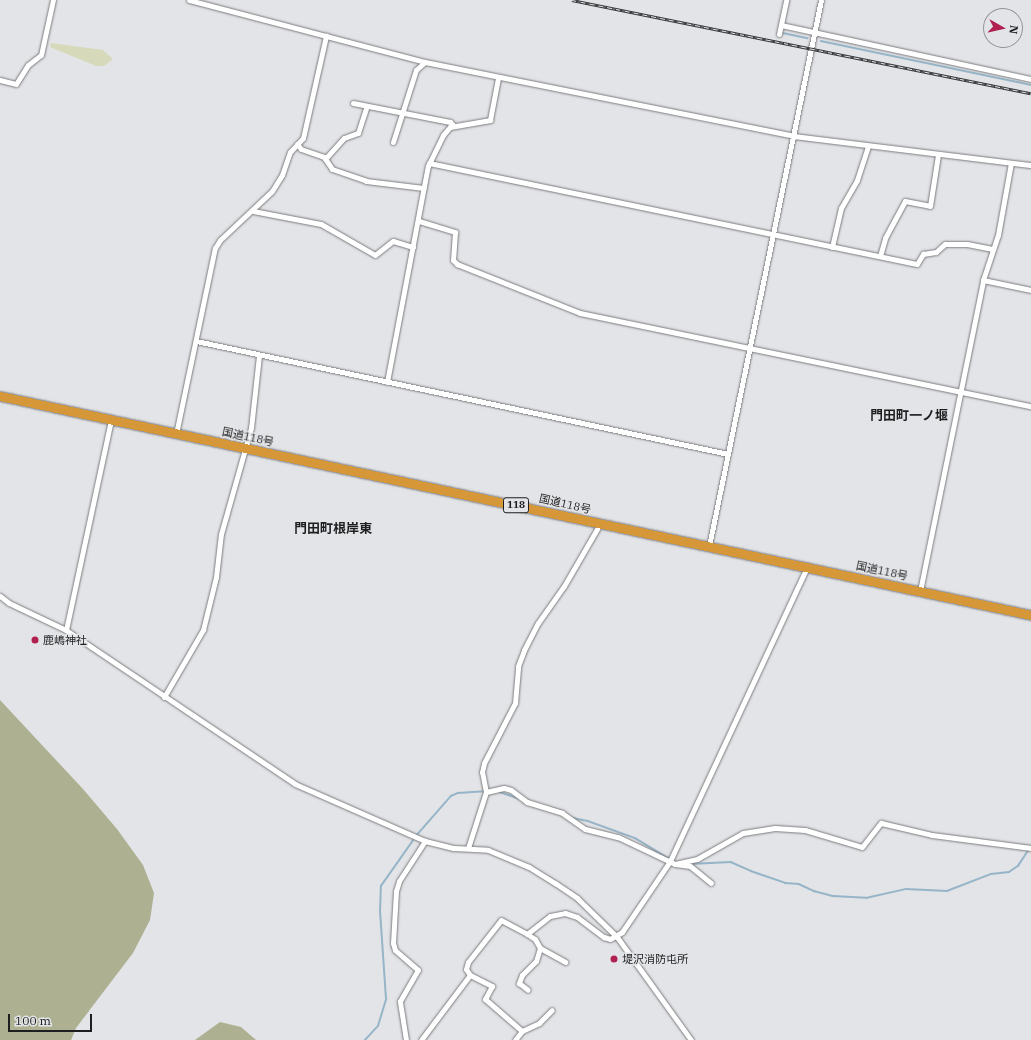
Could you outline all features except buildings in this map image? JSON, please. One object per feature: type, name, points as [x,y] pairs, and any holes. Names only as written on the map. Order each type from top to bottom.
[{"type":"highway","name":"国道118号","points":[[0,396],[1031,615]]},
{"type":"street","points":[[0,80],[16,84],[28,65],[41,55],[53,0]]},
{"type":"street","points":[[189,0],[425,62],[498,78],[794,136],[868,147],[1031,166]]},
{"type":"street","points":[[779,34],[786,0]]},
{"type":"street","points":[[709,546],[821,0]]},
{"type":"street","points":[[781,25],[1031,78]]},
{"type":"street","points":[[176,434],[215,248],[220,240],[253,211],[278,184],[290,152],[306,131],[326,36]]},
{"type":"street","points":[[393,142],[416,70],[425,62]]},
{"type":"street","points":[[387,382],[429,163],[443,135],[453,125],[490,120],[498,78]]},
{"type":"street","points":[[353,103],[450,122],[453,125]]},
{"type":"street","points":[[325,159],[344,138],[358,134],[367,106]]},
{"type":"street","points":[[297,144],[301,149],[319,154],[325,159],[332,169],[366,181],[424,188]]},
{"type":"street","points":[[832,247],[841,208],[857,180],[868,147]]},
{"type":"street","points":[[880,256],[885,238],[906,201],[930,206],[938,155]]},
{"type":"street","points":[[429,163],[917,264],[926,251],[936,252],[945,244],[967,244],[993,249]]},
{"type":"street","points":[[920,591],[983,280],[993,249],[1011,164]]},
{"type":"street","points":[[253,211],[321,224],[375,255],[393,241],[413,247]]},
{"type":"street","points":[[419,221],[455,232],[453,260],[457,264],[580,313],[1031,406]]},
{"type":"street","points":[[983,280],[1031,290]]},
{"type":"street","points":[[196,341],[728,454]]},
{"type":"street","points":[[164,697],[203,630],[216,577],[221,534],[251,428],[259,355]]},
{"type":"street","points":[[66,630],[111,420]]},
{"type":"street","points":[[468,848],[486,792],[482,772],[484,763],[515,703],[518,666],[524,650],[538,623],[564,586],[600,524]]},
{"type":"street","points":[[527,934],[550,916],[565,913],[578,917],[604,937],[610,939],[617,937],[672,862],[808,567]]},
{"type":"street","points":[[0,596],[15,606],[66,630],[295,784],[425,841],[488,850],[529,867],[555,883],[577,898],[617,937],[691,1040]]},
{"type":"street","points":[[486,792],[504,788],[511,790],[526,802],[562,813],[585,829],[618,837],[672,862],[690,866],[711,883]]},
{"type":"street","points":[[672,862],[697,859],[743,833],[775,828],[806,830],[862,847],[881,823],[932,835],[1031,848]]},
{"type":"street","points":[[406,1040],[400,1001],[418,970],[400,958],[393,943],[396,890],[399,881],[425,841]]},
{"type":"street","points":[[522,1031],[485,999],[492,986],[470,975],[466,969],[468,962],[501,920],[535,939],[540,948],[565,962]]},
{"type":"street","points":[[528,990],[519,983],[522,975],[536,961],[540,948]]},
{"type":"street","points":[[421,1040],[470,975]]},
{"type":"street","points":[[515,1040],[522,1031],[540,1023],[552,1010]]},
{"type":"green space","points":[[51,43],[103,50],[113,59],[104,66],[96,66],[50,47]]},
{"type":"green space","points":[[0,700],[83,789],[117,829],[143,865],[154,893],[150,920],[133,953],[76,1028],[71,1040],[0,1040]]},
{"type":"green space","points":[[220,1022],[241,1027],[256,1040],[195,1040]]},
{"type":"waterway","points":[[783,33],[807,38]]},
{"type":"waterway","points":[[821,41],[1031,85]]},
{"type":"waterway","points":[[416,836],[451,796],[458,793],[484,791]]},
{"type":"waterway","points":[[497,791],[520,799]]},
{"type":"waterway","points":[[573,818],[588,821],[635,838],[668,858]]},
{"type":"waterway","points":[[365,1040],[378,1026],[386,999],[380,912],[381,886],[414,839]]},
{"type":"waterway","points":[[690,864],[731,862],[785,883],[799,884],[814,891],[833,896],[866,898],[906,889],[947,891],[991,874],[1009,872],[1018,866],[1029,849]]},
{"type":"railway","points":[[572,0],[1031,93]]},
{"type":"place","name":"鹿嶋神社","points":[[35,640]]},
{"type":"place","name":"堤沢消防屯所","points":[[614,959]]},
{"type":"district","name":"門田町一ノ堰","points":[[909,416]]},
{"type":"district","name":"門田町根岸東","points":[[333,529]]}]
